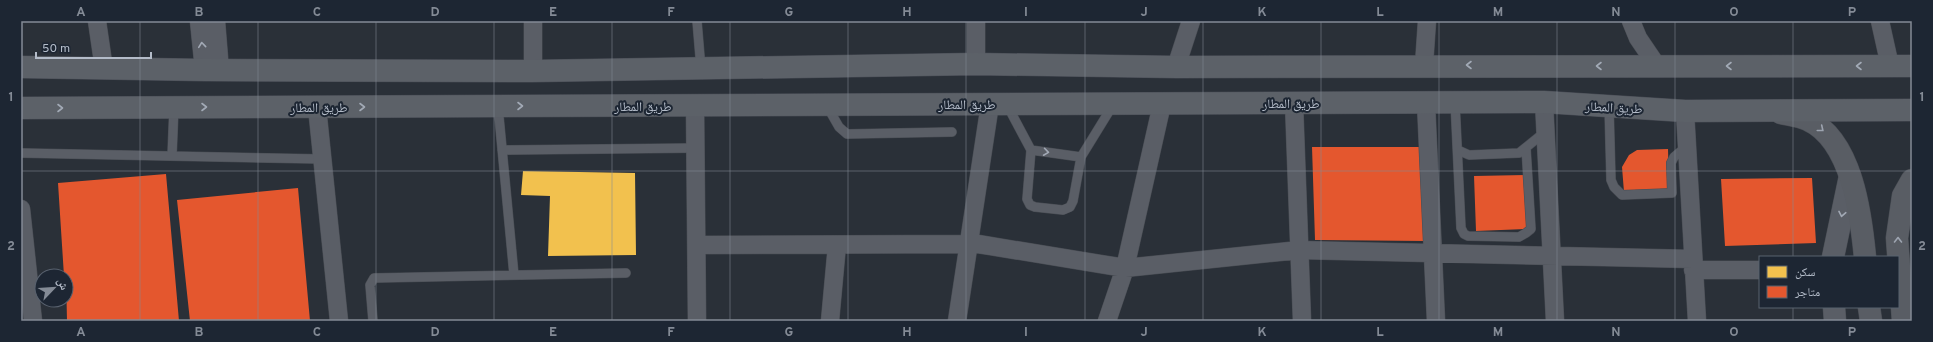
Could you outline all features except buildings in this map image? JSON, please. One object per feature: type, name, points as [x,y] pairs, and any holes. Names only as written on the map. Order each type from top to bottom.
[{"type":"main road","points":[[21,62],[104,69],[212,70],[701,69],[976,64],[1176,67],[1424,65],[1912,66]]},
{"type":"main road","name":"طريق المطار","points":[[21,108],[1544,102],[1685,111],[1912,110]]},
{"type":"main road","points":[[1772,110],[1808,120],[1825,132],[1840,153],[1850,176],[1858,201],[1865,256]]},
{"type":"main road","points":[[1898,256],[1897,238],[1903,196],[1912,180]]},
{"type":"main road","points":[[1899,266],[1903,321]]},
{"type":"main road","points":[[1870,308],[1871,321]]},
{"type":"street","points":[[97,21],[104,69]]},
{"type":"street","points":[[199,21],[212,70]]},
{"type":"street","points":[[212,70],[216,21]]},
{"type":"street","points":[[533,21],[533,70]]},
{"type":"street","points":[[976,21],[976,64]]},
{"type":"street","points":[[1176,67],[1191,21]]},
{"type":"street","points":[[1424,65],[1427,21]]},
{"type":"street","points":[[1632,21],[1638,38],[1657,66]]},
{"type":"street","points":[[1880,21],[1890,66]]},
{"type":"street","points":[[1544,102],[1555,321]]},
{"type":"street","points":[[1294,103],[1302,321]]},
{"type":"street","points":[[1426,103],[1436,321]]},
{"type":"street","points":[[957,321],[969,244],[998,104]]},
{"type":"street","points":[[1107,321],[1125,268],[1162,104]]},
{"type":"street","points":[[695,105],[697,321]]},
{"type":"street","points":[[317,107],[339,321]]},
{"type":"street","points":[[1685,111],[1696,321]]},
{"type":"street","points":[[1833,256],[1850,176]]},
{"type":"street","points":[[21,209],[33,321]]},
{"type":"street","points":[[697,245],[978,244],[1125,268],[1299,250],[1552,256],[1693,264],[1759,270]]},
{"type":"street","points":[[830,321],[837,245]]},
{"type":"street","points":[[1834,308],[1835,321]]},
{"type":"lane","points":[[697,21],[701,69]]},
{"type":"lane","points":[[1455,102],[1461,228],[1464,234],[1468,236],[1519,237],[1531,229],[1526,148]]},
{"type":"lane","points":[[998,104],[1032,150],[1027,199],[1030,205],[1034,207],[1063,210],[1070,206],[1073,201],[1081,157],[1114,104]]},
{"type":"lane","points":[[826,105],[839,127],[847,134],[952,132]]},
{"type":"lane","points":[[498,106],[514,275]]},
{"type":"lane","points":[[1609,106],[1611,180],[1614,187],[1622,195],[1672,193],[1671,163],[1674,157],[1687,146]]},
{"type":"lane","points":[[172,156],[174,107]]},
{"type":"lane","points":[[1458,150],[1469,155],[1519,153],[1545,132]]},
{"type":"lane","points":[[502,150],[696,148]]},
{"type":"lane","points":[[1032,150],[1081,157]]},
{"type":"lane","points":[[21,153],[322,159]]},
{"type":"lane","points":[[373,321],[370,285],[374,278],[626,273]]}]
